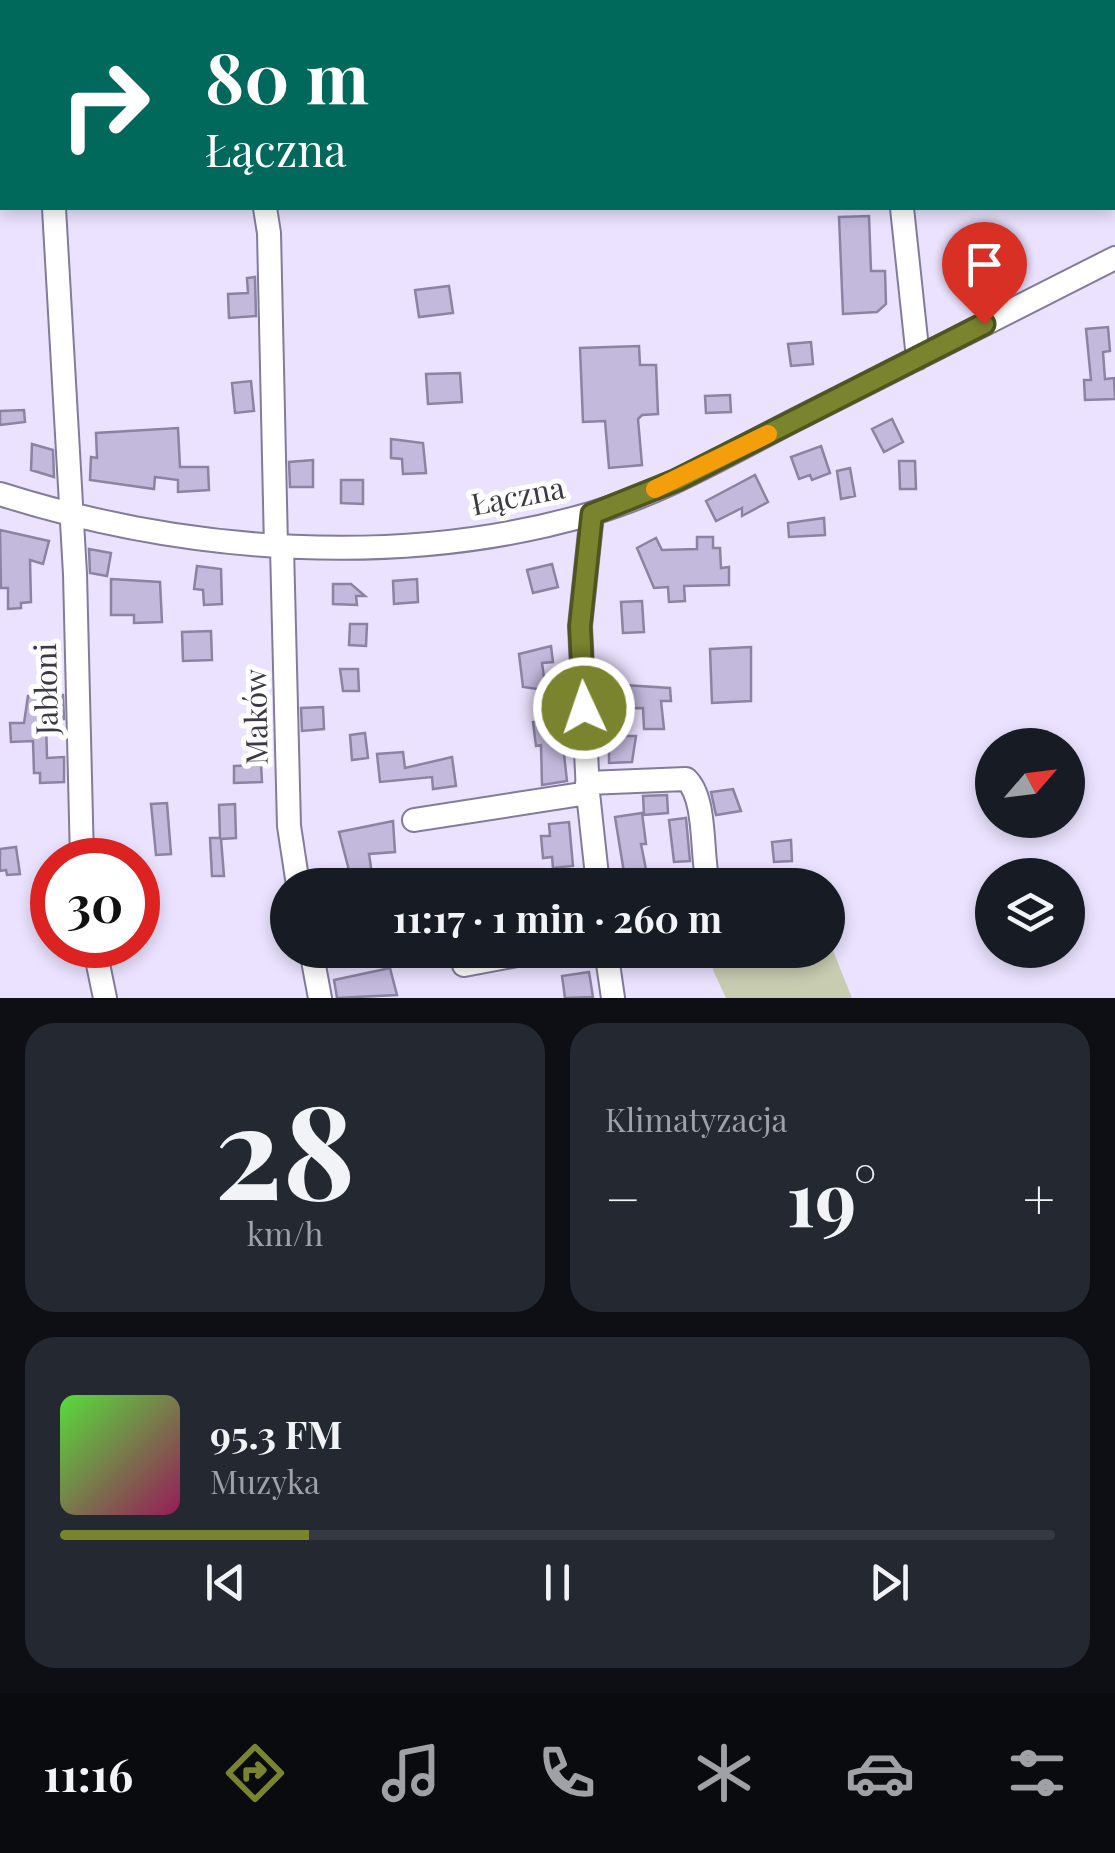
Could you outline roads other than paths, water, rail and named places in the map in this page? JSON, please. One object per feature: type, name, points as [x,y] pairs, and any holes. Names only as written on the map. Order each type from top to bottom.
[{"type":"street","name":"Jabłoni","points":[[54,210],[71,517],[81,838]]},
{"type":"street","name":"Maków","points":[[265,210],[289,826],[295,868]]},
{"type":"street","points":[[902,210],[918,358]]},
{"type":"street","name":"Łączna","points":[[0,494],[71,517],[191,540],[279,548],[452,540],[592,514],[677,480],[1115,258]]},
{"type":"street","points":[[592,514],[580,626],[587,788],[596,868]]},
{"type":"street","points":[[414,820],[587,788],[686,779],[697,802],[705,868]]},
{"type":"street","points":[[99,968],[105,998]]},
{"type":"street","points":[[314,968],[320,998]]},
{"type":"street","points":[[609,968],[614,998]]}]
